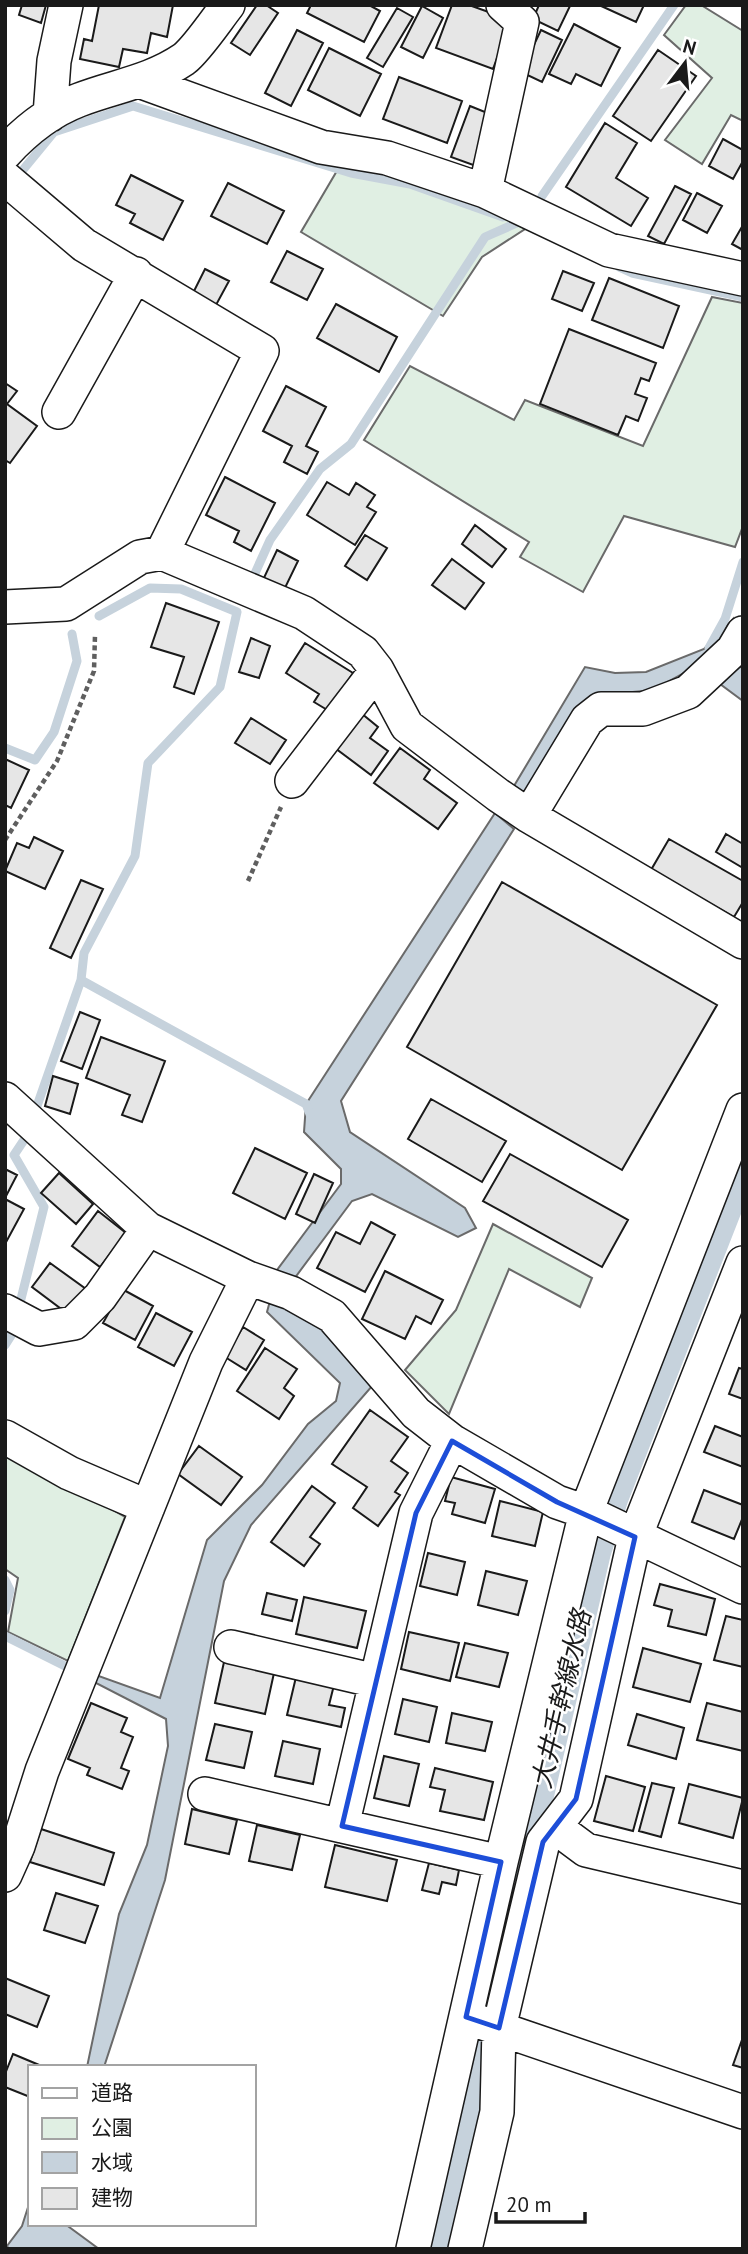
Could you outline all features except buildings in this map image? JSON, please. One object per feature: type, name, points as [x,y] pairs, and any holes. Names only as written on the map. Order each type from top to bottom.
[{"type":"street","points":[[50,115],[54,61],[66,5]]},
{"type":"street","points":[[5,153],[25,130],[78,100],[142,82],[186,58],[228,5]]},
{"type":"street","points":[[485,191],[522,22],[503,5]]},
{"type":"street","points":[[142,82],[321,147],[387,159],[485,191],[609,250],[743,279]]},
{"type":"street","points":[[5,178],[83,245],[262,351],[162,553]]},
{"type":"street","points":[[59,412],[136,274]]},
{"type":"street","points":[[5,607],[66,604],[140,557],[162,553],[304,613],[363,652],[377,670],[407,726],[498,795],[743,942]]},
{"type":"street","points":[[529,816],[587,720],[601,709],[643,709],[688,692],[738,642]]},
{"type":"street","points":[[292,781],[377,670]]},
{"type":"street","points":[[5,1099],[148,1229],[248,1278],[291,1293],[332,1316],[416,1413],[452,1441],[557,1502],[586,1512],[743,1587]]},
{"type":"street","points":[[414,2249],[501,1862],[586,1512],[743,1110]]},
{"type":"street","points":[[5,1311],[39,1329],[74,1323],[100,1297],[148,1229]]},
{"type":"street","points":[[465,2249],[497,2112],[499,2028],[543,1842],[576,1800],[627,1533],[743,1263]]},
{"type":"street","points":[[5,1875],[18,1846],[42,1771],[206,1362],[248,1278]]},
{"type":"street","points":[[5,1437],[69,1473],[148,1507]]},
{"type":"street","points":[[342,1826],[416,1513],[452,1441]]},
{"type":"street","points":[[231,1647],[376,1681]]},
{"type":"street","points":[[205,1794],[501,1862]]},
{"type":"street","points":[[555,1827],[586,1850],[742,1886]]},
{"type":"street","points":[[466,2017],[743,2112]]},
{"type":"path","points":[[5,840],[57,761],[94,671],[95,635]]},
{"type":"path","points":[[248,881],[292,781]]},
{"type":"highlighted area","points":[[452,1441],[557,1502],[635,1537],[576,1799],[543,1842],[499,2028],[466,2017],[501,1862],[342,1826],[416,1513]]},
{"type":"green space","points":[[686,5],[701,5],[743,31],[743,121],[731,115],[702,164],[665,140],[712,78],[664,35]]},
{"type":"green space","points":[[341,164],[501,207],[525,229],[482,257],[443,316],[301,232]]},
{"type":"green space","points":[[712,297],[743,303],[743,526],[735,547],[624,516],[583,592],[520,557],[529,542],[364,440],[410,366],[514,420],[525,400],[643,446]]},
{"type":"green space","points":[[493,1224],[592,1278],[580,1307],[509,1269],[449,1414],[405,1370],[456,1310]]},
{"type":"green space","points":[[5,1448],[125,1517],[68,1661],[8,1632],[18,1578],[5,1569]]},
{"type":"water","points":[[733,619],[732,631],[699,665],[653,690],[592,696],[527,801],[511,791],[585,667],[615,673],[646,672],[704,649]]},
{"type":"water","points":[[738,666],[743,668],[743,701],[716,681]]},
{"type":"water","points":[[495,813],[514,829],[341,1101],[350,1132],[465,1208],[476,1228],[458,1237],[372,1194],[352,1201],[294,1279],[274,1274],[341,1184],[341,1169],[304,1132],[306,1104]]},
{"type":"water","points":[[271,1297],[328,1332],[373,1385],[251,1525],[224,1581],[165,1880],[105,2065],[87,2065],[119,1914],[147,1845],[168,1746],[166,1719],[94,1682],[96,1675],[160,1698],[207,1540],[262,1485],[308,1424],[336,1401],[340,1383],[267,1312]]},
{"type":"water","points":[[28,2207],[28,2226],[68,2226],[99,2249],[9,2249],[7,2246],[22,2226]]},
{"type":"waterway","points":[[542,196],[674,5]]},
{"type":"waterway","points":[[22,171],[54,132],[133,106],[351,173],[410,184],[503,217]]},
{"type":"waterway","points":[[252,580],[270,540],[320,469],[351,444],[485,237],[519,222]]},
{"type":"waterway","points":[[619,267],[632,273],[743,297]]},
{"type":"waterway","points":[[709,648],[725,619],[743,562]]},
{"type":"waterway","points":[[37,1106],[81,980],[84,953],[135,856],[148,763],[220,687],[237,612],[181,589],[150,588],[99,616]]},
{"type":"waterway","points":[[5,748],[35,760],[54,732],[77,661],[72,634]]},
{"type":"waterway","points":[[81,980],[306,1104],[310,1114]]},
{"type":"waterway","points":[[20,1303],[44,1207],[14,1155],[24,1140]]},
{"type":"waterway","name":"大井手幹線水路","points":[[519,1876],[595,1552],[612,1499],[743,1165]]},
{"type":"waterway","points":[[5,1345],[12,1334]]},
{"type":"waterway","points":[[5,1580],[10,1590],[5,1611]]},
{"type":"waterway","points":[[5,1636],[65,1666]]},
{"type":"waterway","name":"大井手幹線水路","points":[[431,2249],[490,1998]]}]
